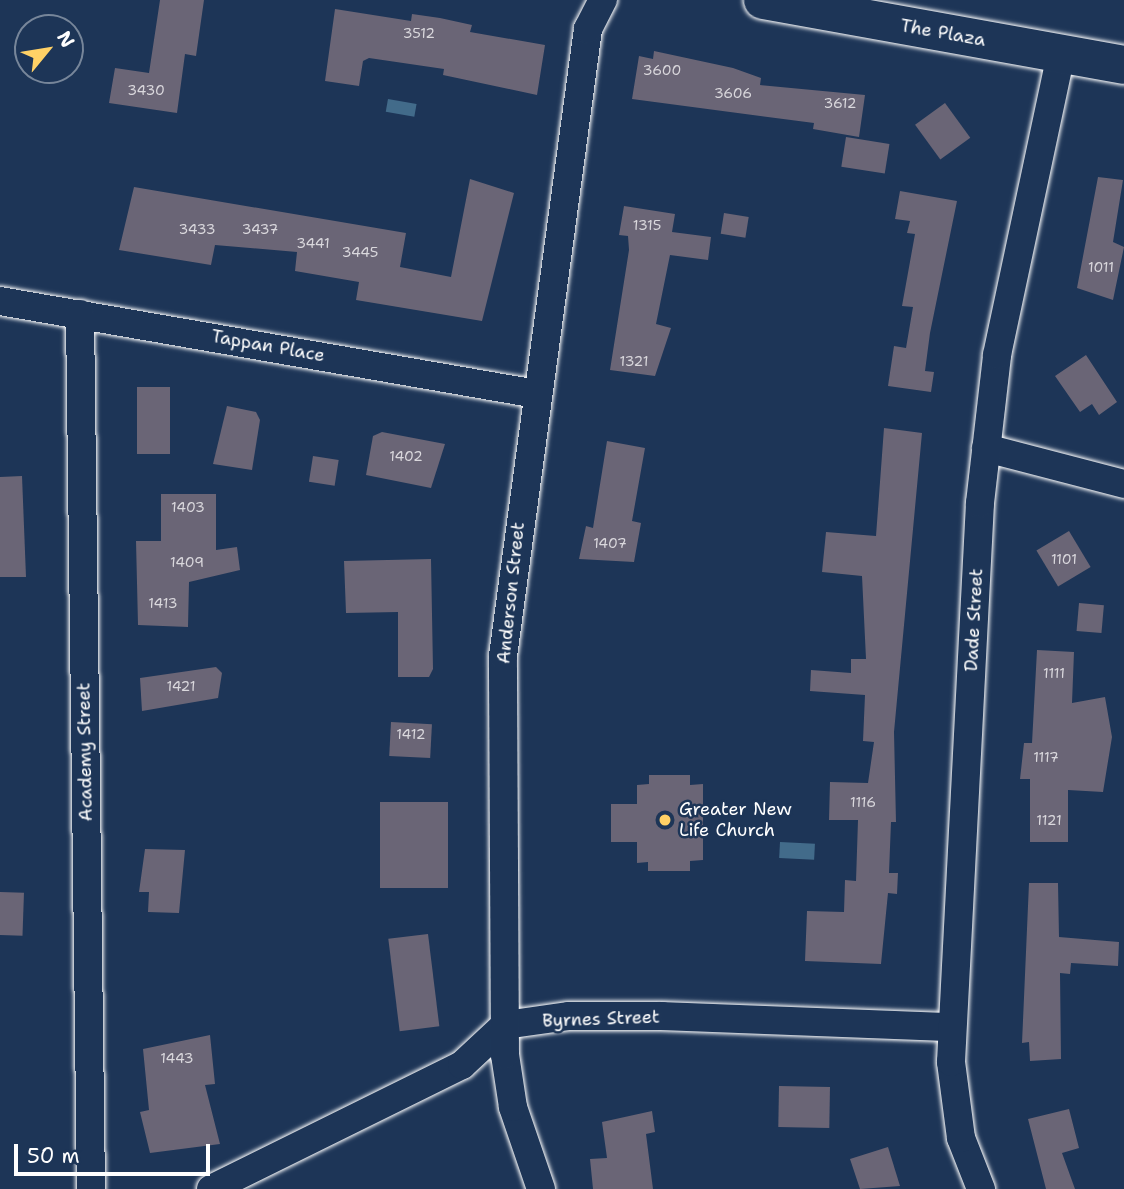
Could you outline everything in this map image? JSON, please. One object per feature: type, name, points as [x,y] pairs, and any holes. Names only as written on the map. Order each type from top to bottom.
[{"type":"main road","name":"The Plaza","points":[[763,0],[1124,65]]},
{"type":"street","name":"Anderson Street","points":[[541,1189],[513,1107],[505,1025],[503,656],[588,29],[603,0]]},
{"type":"street","name":"Dade Street","points":[[981,1189],[954,1100],[952,1027],[986,448],[998,355],[1061,54]]},
{"type":"street","name":"Tappan Place","points":[[0,301],[537,394]]},
{"type":"street","name":"Academy Street","points":[[80,314],[91,1189]]},
{"type":"street","points":[[986,448],[1124,484]]},
{"type":"street","name":"Byrnes Street","points":[[505,1025],[569,1016],[662,1016],[952,1027]]},
{"type":"street","points":[[211,1189],[462,1065],[505,1025]]},
{"type":"water","points":[[388,99],[417,104],[414,117],[386,112]]},
{"type":"water","points":[[780,842],[815,844],[814,860],[779,858]]},
{"type":"building","points":[[160,0],[204,0],[196,56],[185,54],[177,113],[109,103],[115,68],[149,73]]},
{"type":"building","points":[[335,9],[411,21],[412,14],[440,18],[472,25],[470,32],[545,45],[537,95],[443,75],[444,69],[369,58],[363,61],[359,86],[325,81]]},
{"type":"building","points":[[654,51],[733,68],[761,78],[760,85],[865,95],[859,137],[813,129],[814,123],[632,99],[639,56],[653,59]]},
{"type":"building","points":[[945,103],[970,138],[940,160],[915,125]]},
{"type":"building","points":[[846,137],[889,144],[885,174],[841,167]]},
{"type":"building","points":[[1098,177],[1123,180],[1113,242],[1124,247],[1113,300],[1077,288]]},
{"type":"building","points":[[470,179],[514,193],[482,321],[356,300],[359,282],[295,271],[297,252],[215,245],[211,265],[119,250],[134,187],[406,233],[400,267],[451,277]]},
{"type":"building","points":[[900,191],[957,201],[930,333],[925,371],[934,372],[931,392],[888,386],[894,346],[906,348],[913,307],[902,306],[915,234],[907,233],[910,221],[895,219]]},
{"type":"building","points":[[624,206],[675,214],[672,232],[711,237],[708,260],[670,255],[656,324],[671,328],[655,376],[610,370],[629,250],[628,236],[619,235]]},
{"type":"building","points":[[724,213],[749,217],[745,238],[721,234]]},
{"type":"building","points":[[1086,355],[1117,402],[1099,415],[1092,404],[1080,412],[1055,376]]},
{"type":"building","points":[[137,387],[170,387],[170,454],[137,454]]},
{"type":"building","points":[[227,406],[256,412],[260,420],[252,470],[213,464]]},
{"type":"building","points":[[884,428],[922,433],[894,732],[896,822],[891,822],[889,873],[898,873],[897,894],[888,893],[881,964],[805,961],[807,911],[844,912],[845,880],[856,881],[858,820],[829,820],[830,782],[868,783],[874,742],[863,741],[865,695],[810,691],[811,670],[851,673],[851,659],[866,659],[862,576],[822,572],[826,532],[876,536]]},
{"type":"building","points":[[382,432],[445,444],[431,488],[366,475],[373,436]]},
{"type":"building","points":[[607,441],[645,448],[632,521],[641,523],[634,562],[579,559],[586,526],[593,528]]},
{"type":"building","points":[[313,456],[339,460],[335,486],[309,482]]},
{"type":"building","points":[[22,476],[26,577],[0,577],[0,477]]},
{"type":"building","points":[[161,494],[216,494],[216,550],[237,547],[240,570],[189,582],[188,627],[138,625],[136,541],[161,541]]},
{"type":"building","points":[[1069,531],[1091,567],[1058,587],[1036,551]]},
{"type":"building","points":[[431,559],[433,669],[429,677],[398,677],[398,612],[346,613],[344,561]]},
{"type":"building","points":[[1079,603],[1104,605],[1101,633],[1077,631]]},
{"type":"building","points":[[1037,650],[1074,652],[1072,703],[1105,697],[1112,737],[1103,792],[1068,790],[1068,842],[1030,842],[1030,779],[1020,779],[1024,743],[1032,743]]},
{"type":"building","points":[[216,667],[222,673],[218,698],[142,711],[140,678]]},
{"type":"building","points":[[391,722],[432,724],[430,758],[389,756]]},
{"type":"building","name":"Greater New Life Church","points":[[649,775],[690,775],[690,785],[703,784],[703,860],[690,861],[690,871],[648,871],[648,862],[637,863],[637,842],[611,842],[611,804],[637,804],[637,785],[649,784]]},
{"type":"building","points":[[380,802],[448,802],[448,888],[380,888]]},
{"type":"building","points":[[145,849],[185,850],[179,913],[148,912],[149,892],[139,892]]},
{"type":"building","points":[[1029,883],[1058,883],[1059,937],[1119,942],[1118,966],[1071,963],[1070,974],[1060,973],[1061,1059],[1030,1061],[1029,1042],[1022,1043]]},
{"type":"building","points":[[0,892],[24,893],[22,936],[0,935]]},
{"type":"building","points":[[428,934],[439,1026],[400,1031],[388,939]]},
{"type":"building","points":[[210,1035],[215,1084],[205,1085],[220,1144],[150,1153],[140,1112],[149,1110],[143,1049]]},
{"type":"building","points":[[779,1086],[830,1087],[829,1128],[778,1127]]},
{"type":"building","points":[[1069,1109],[1079,1148],[1062,1153],[1075,1189],[1046,1189],[1028,1119]]},
{"type":"building","points":[[652,1111],[655,1132],[646,1134],[653,1189],[593,1189],[590,1159],[607,1158],[602,1122]]},
{"type":"building","points":[[888,1147],[900,1186],[860,1189],[850,1159]]},
{"type":"place","name":"Greater New Life Church","points":[[665,820]]}]
